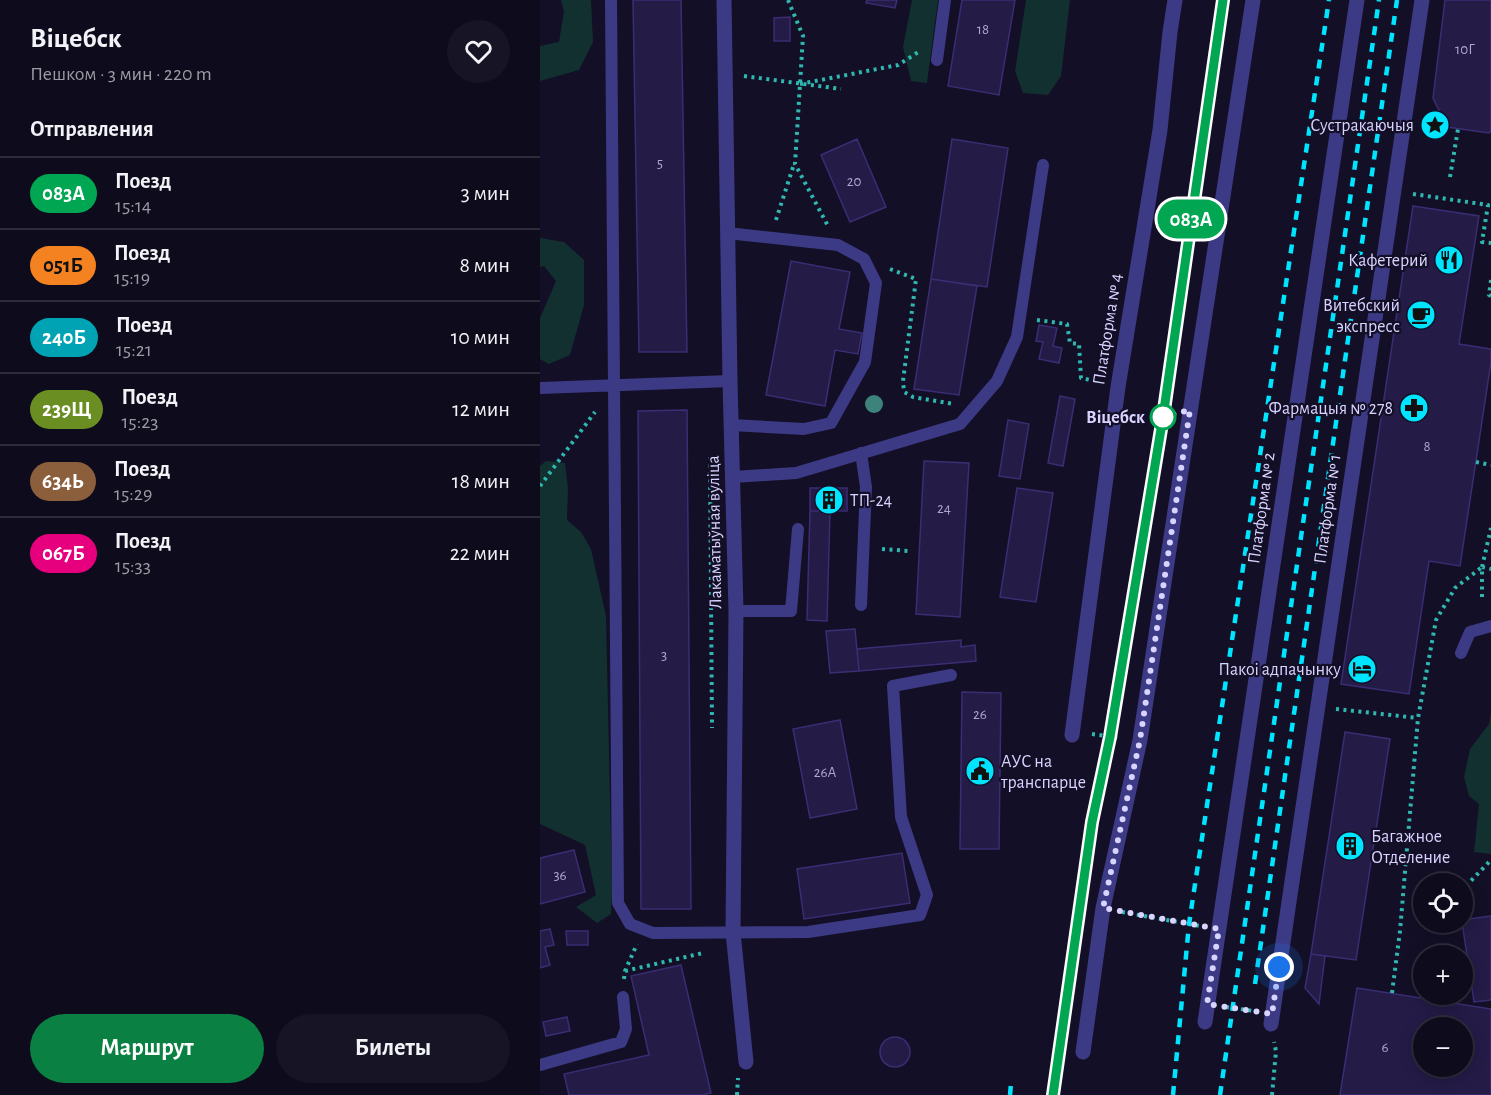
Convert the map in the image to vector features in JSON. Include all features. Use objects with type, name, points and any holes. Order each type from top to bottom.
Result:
[{"type":"street","name":"Лакаматыўная вуліца","points":[[724,0],[736,611],[733,932],[746,1062]]},
{"type":"street","name":"Платформа № 4","points":[[1073,732],[1118,387],[1160,130],[1175,0]]},
{"type":"street","points":[[1083,1052],[1103,908],[1140,740],[1253,0]]},
{"type":"street","name":"Платформа № 2","points":[[1205,1022],[1357,0]]},
{"type":"street","name":"Платформа № 1","points":[[1272,1019],[1422,0]]},
{"type":"lane","points":[[611,0],[618,903],[630,924],[653,933],[808,932],[920,915],[927,895],[901,817],[893,686],[951,675]]},
{"type":"lane","points":[[937,60],[945,0]]},
{"type":"lane","points":[[733,477],[796,473],[960,424],[997,381],[1017,337],[1043,165]]},
{"type":"lane","points":[[727,233],[838,245],[864,259],[876,283],[865,362],[831,423],[804,429],[731,425]]},
{"type":"lane","points":[[540,388],[730,381]]},
{"type":"lane","points":[[861,453],[866,487],[861,604]]},
{"type":"lane","points":[[736,611],[791,611],[798,529]]},
{"type":"lane","points":[[1461,652],[1470,633],[1491,626]]},
{"type":"lane","points":[[540,1065],[621,1042],[626,1029],[623,997]]},
{"type":"path","points":[[771,236],[795,164],[803,36],[788,0]]},
{"type":"path","points":[[800,84],[898,65]]},
{"type":"path","points":[[725,77],[744,76],[841,89]]},
{"type":"path","points":[[1450,177],[1458,129]]},
{"type":"path","points":[[795,164],[838,245]]},
{"type":"path","points":[[1394,191],[1488,205],[1482,242],[1491,243]]},
{"type":"path","points":[[864,259],[916,279],[903,381],[904,392],[913,397],[942,401]]},
{"type":"path","points":[[1491,280],[1489,295],[1491,296]]},
{"type":"path","points":[[1021,319],[1067,324],[1070,343],[1079,344],[1081,378],[1118,387]]},
{"type":"path","points":[[540,486],[614,387]]},
{"type":"path","points":[[1476,462],[1491,465]]},
{"type":"path","points":[[1482,597],[1482,567],[1491,528]]},
{"type":"path","points":[[863,548],[909,551]]},
{"type":"path","points":[[1482,567],[1491,569]]},
{"type":"path","points":[[1392,993],[1400,931],[1418,718],[1436,620],[1455,588],[1482,567]]},
{"type":"path","points":[[1318,706],[1418,718]]},
{"type":"path","points":[[1073,732],[1140,740]]},
{"type":"path","points":[[1473,879],[1491,860]]},
{"type":"path","points":[[1103,908],[1219,929]]},
{"type":"path","points":[[623,997],[625,971],[643,929]]},
{"type":"path","points":[[625,971],[712,951]]},
{"type":"path","points":[[1207,1004],[1272,1019],[1276,1051],[1272,1095]]},
{"type":"green space","points":[[561,0],[591,0],[593,42],[579,70],[540,81],[540,46],[559,42],[564,11]]},
{"type":"green space","points":[[912,0],[938,0],[927,83],[911,81],[903,47]]},
{"type":"green space","points":[[1026,0],[1070,0],[1061,76],[1048,95],[1023,93],[1015,71]]},
{"type":"green space","points":[[540,238],[564,242],[584,260],[584,305],[570,355],[549,364],[540,359],[540,318],[556,281],[544,266],[540,267]]},
{"type":"green space","points":[[546,461],[565,463],[568,488],[567,520],[581,532],[591,549],[606,616],[612,890],[611,914],[597,923],[576,907],[596,895],[585,845],[540,824],[540,466]]},
{"type":"green space","points":[[1491,712],[1491,854],[1474,852],[1479,804],[1469,796],[1464,777],[1470,749],[1489,724]]},
{"type":"building","points":[[633,0],[681,0],[687,352],[639,352]]},
{"type":"building","points":[[867,0],[897,0],[895,8],[866,3]]},
{"type":"building","points":[[962,0],[1015,0],[999,95],[948,86]]},
{"type":"building","points":[[1445,0],[1491,0],[1491,131],[1489,133],[1447,127],[1433,98]]},
{"type":"building","points":[[790,17],[790,41],[774,41],[774,18]]},
{"type":"building","points":[[857,139],[886,207],[850,222],[821,155]]},
{"type":"building","points":[[952,139],[1008,148],[987,287],[931,279]]},
{"type":"building","points":[[1413,206],[1479,216],[1459,344],[1491,349],[1491,362],[1460,566],[1429,561],[1409,694],[1341,684]]},
{"type":"building","points":[[791,261],[850,272],[839,329],[862,333],[858,354],[835,350],[825,406],[766,395]]},
{"type":"building","points":[[931,279],[977,286],[959,395],[914,389]]},
{"type":"building","points":[[1039,325],[1057,328],[1053,346],[1062,348],[1059,363],[1039,359],[1043,342],[1036,341]]},
{"type":"building","points":[[1060,396],[1075,399],[1063,466],[1048,463]]},
{"type":"building","points":[[687,410],[691,909],[641,909],[638,411]]},
{"type":"building","points":[[1008,420],[1029,424],[1020,479],[999,476]]},
{"type":"building","points":[[924,461],[969,463],[960,617],[916,614]]},
{"type":"building","name":"ТП-24","points":[[810,488],[847,488],[847,511],[810,511]]},
{"type":"building","points":[[1017,488],[1053,493],[1036,602],[1000,597]]},
{"type":"building","points":[[810,511],[830,511],[827,621],[807,620]]},
{"type":"building","points":[[855,629],[859,671],[830,673],[826,631]]},
{"type":"building","points":[[961,640],[961,647],[975,645],[976,661],[859,671],[857,649]]},
{"type":"building","name":"АУС на транспарце","points":[[962,692],[1001,693],[999,849],[960,849]]},
{"type":"building","points":[[840,720],[857,809],[810,818],[793,729]]},
{"type":"building","name":"Багажное Отделение","points":[[1345,732],[1390,739],[1356,960],[1311,954]]},
{"type":"building","points":[[574,850],[585,892],[540,904],[540,858]]},
{"type":"building","points":[[902,853],[910,903],[804,919],[797,869]]},
{"type":"building","points":[[1491,916],[1491,1000],[1474,1002],[1473,945],[1466,945],[1464,933],[1473,933],[1473,918]]},
{"type":"building","points":[[550,929],[554,945],[545,947],[550,965],[540,968],[540,931]]},
{"type":"building","points":[[566,931],[588,931],[588,945],[567,945]]},
{"type":"building","points":[[1311,954],[1325,956],[1319,1004],[1305,988]]},
{"type":"building","points":[[681,965],[711,1093],[702,1095],[569,1095],[564,1074],[649,1055],[631,976]]},
{"type":"building","points":[[1357,988],[1413,997],[1413,1005],[1465,1005],[1491,1009],[1491,1095],[1340,1095]]},
{"type":"building","points":[[567,1017],[570,1031],[546,1036],[543,1022]]},
{"type":"building","points":[[895,1037],[906,1041],[910,1052],[906,1063],[895,1067],[884,1063],[880,1052],[884,1041]]},
{"type":"railway","points":[[1053,1095],[1092,822],[1110,737],[1163,417],[1223,0]]},
{"type":"railway","points":[[1173,1095],[1189,924],[1329,0]]},
{"type":"railway","points":[[1220,1095],[1379,0]]},
{"type":"railway","points":[[1255,984],[1397,0]]},
{"type":"railway","points":[[1010,1095],[1011,1084]]},
{"type":"train","name":"083А","points":[[1053,1095],[1092,822],[1110,737],[1163,417],[1223,0]]},
{"type":"place","name":"Сустракаючыя","points":[[1435,125]]},
{"type":"place","name":"Кафетерий","points":[[1449,260]]},
{"type":"place","name":"Витебский экспресс","points":[[1421,315]]},
{"type":"place","name":"Фармацыя № 278","points":[[1414,408]]},
{"type":"place","name":"Віцебск","points":[[1163,417]]},
{"type":"place","name":"ТП-24","points":[[829,500]]},
{"type":"place","name":"Пакоі адпачынку","points":[[1362,669]]},
{"type":"place","name":"АУС на транспарце","points":[[980,771]]},
{"type":"place","name":"Багажное Отделение","points":[[1350,846]]},
{"type":"route","points":[[1163,417],[1190,410],[1140,740],[1103,908],[1219,929],[1207,1004],[1272,1014],[1279,967]]}]
